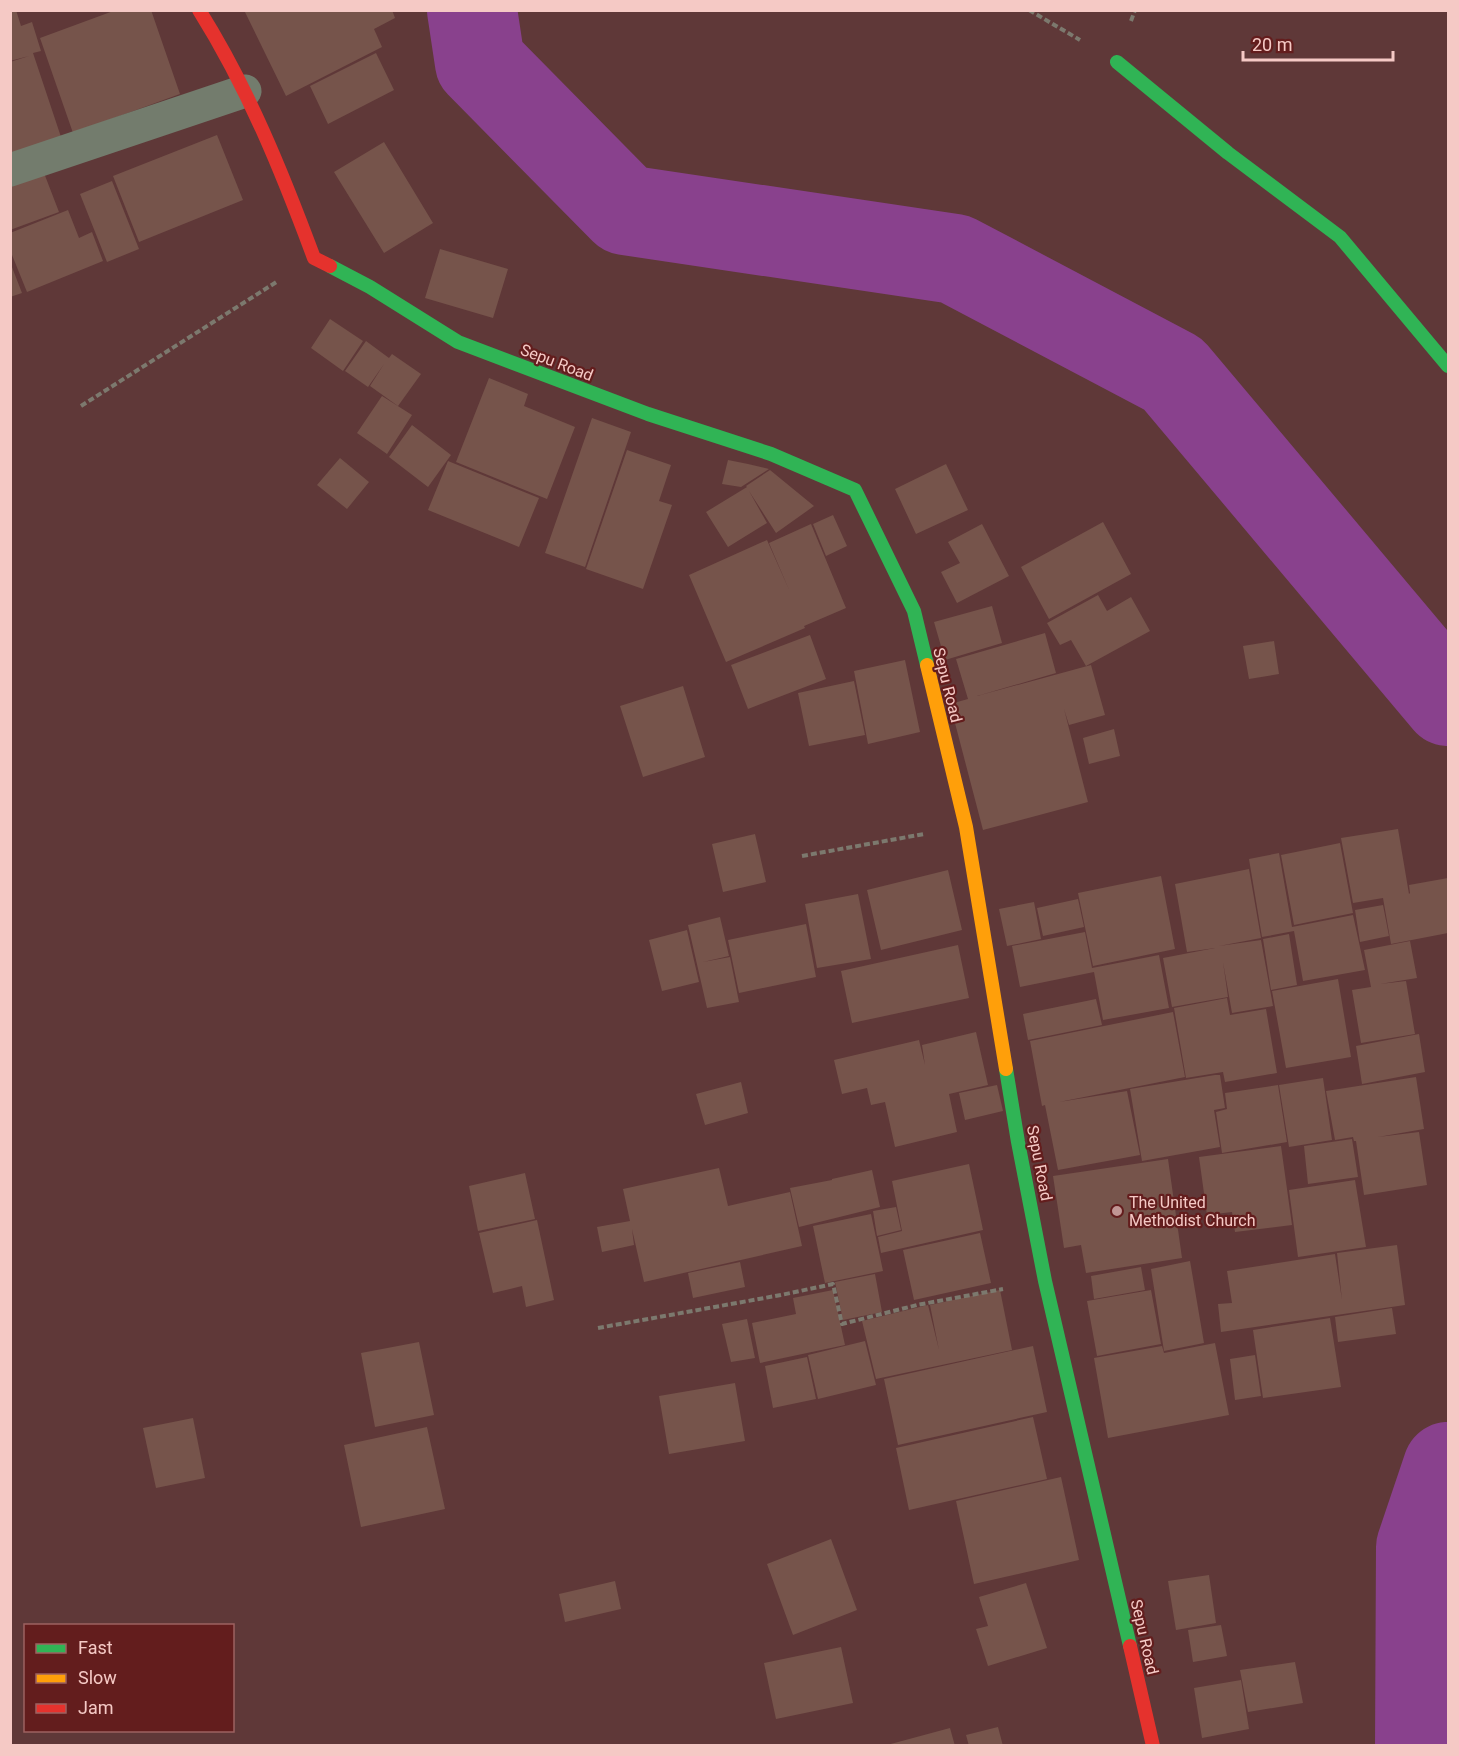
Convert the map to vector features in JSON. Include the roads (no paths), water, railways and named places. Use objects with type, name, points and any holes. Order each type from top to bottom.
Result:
[{"type":"street","points":[[10,170],[245,90],[219,41],[199,10]]},
{"type":"street","points":[[1117,62],[1228,153],[1340,237],[1449,366]]},
{"type":"street","name":"Sepu Road","points":[[245,90],[277,161],[314,258],[370,287],[458,342],[648,414],[771,454],[855,490],[914,611],[966,827],[1018,1142],[1045,1281],[1153,1746]]},
{"type":"waterway","points":[[472,10],[480,63],[625,210],[955,259],[1173,374],[1448,701]]},
{"type":"waterway","points":[[1420,1746],[1421,1547],[1448,1467]]},
{"type":"place","name":"The United Methodist Church","points":[[1117,1211]]}]
